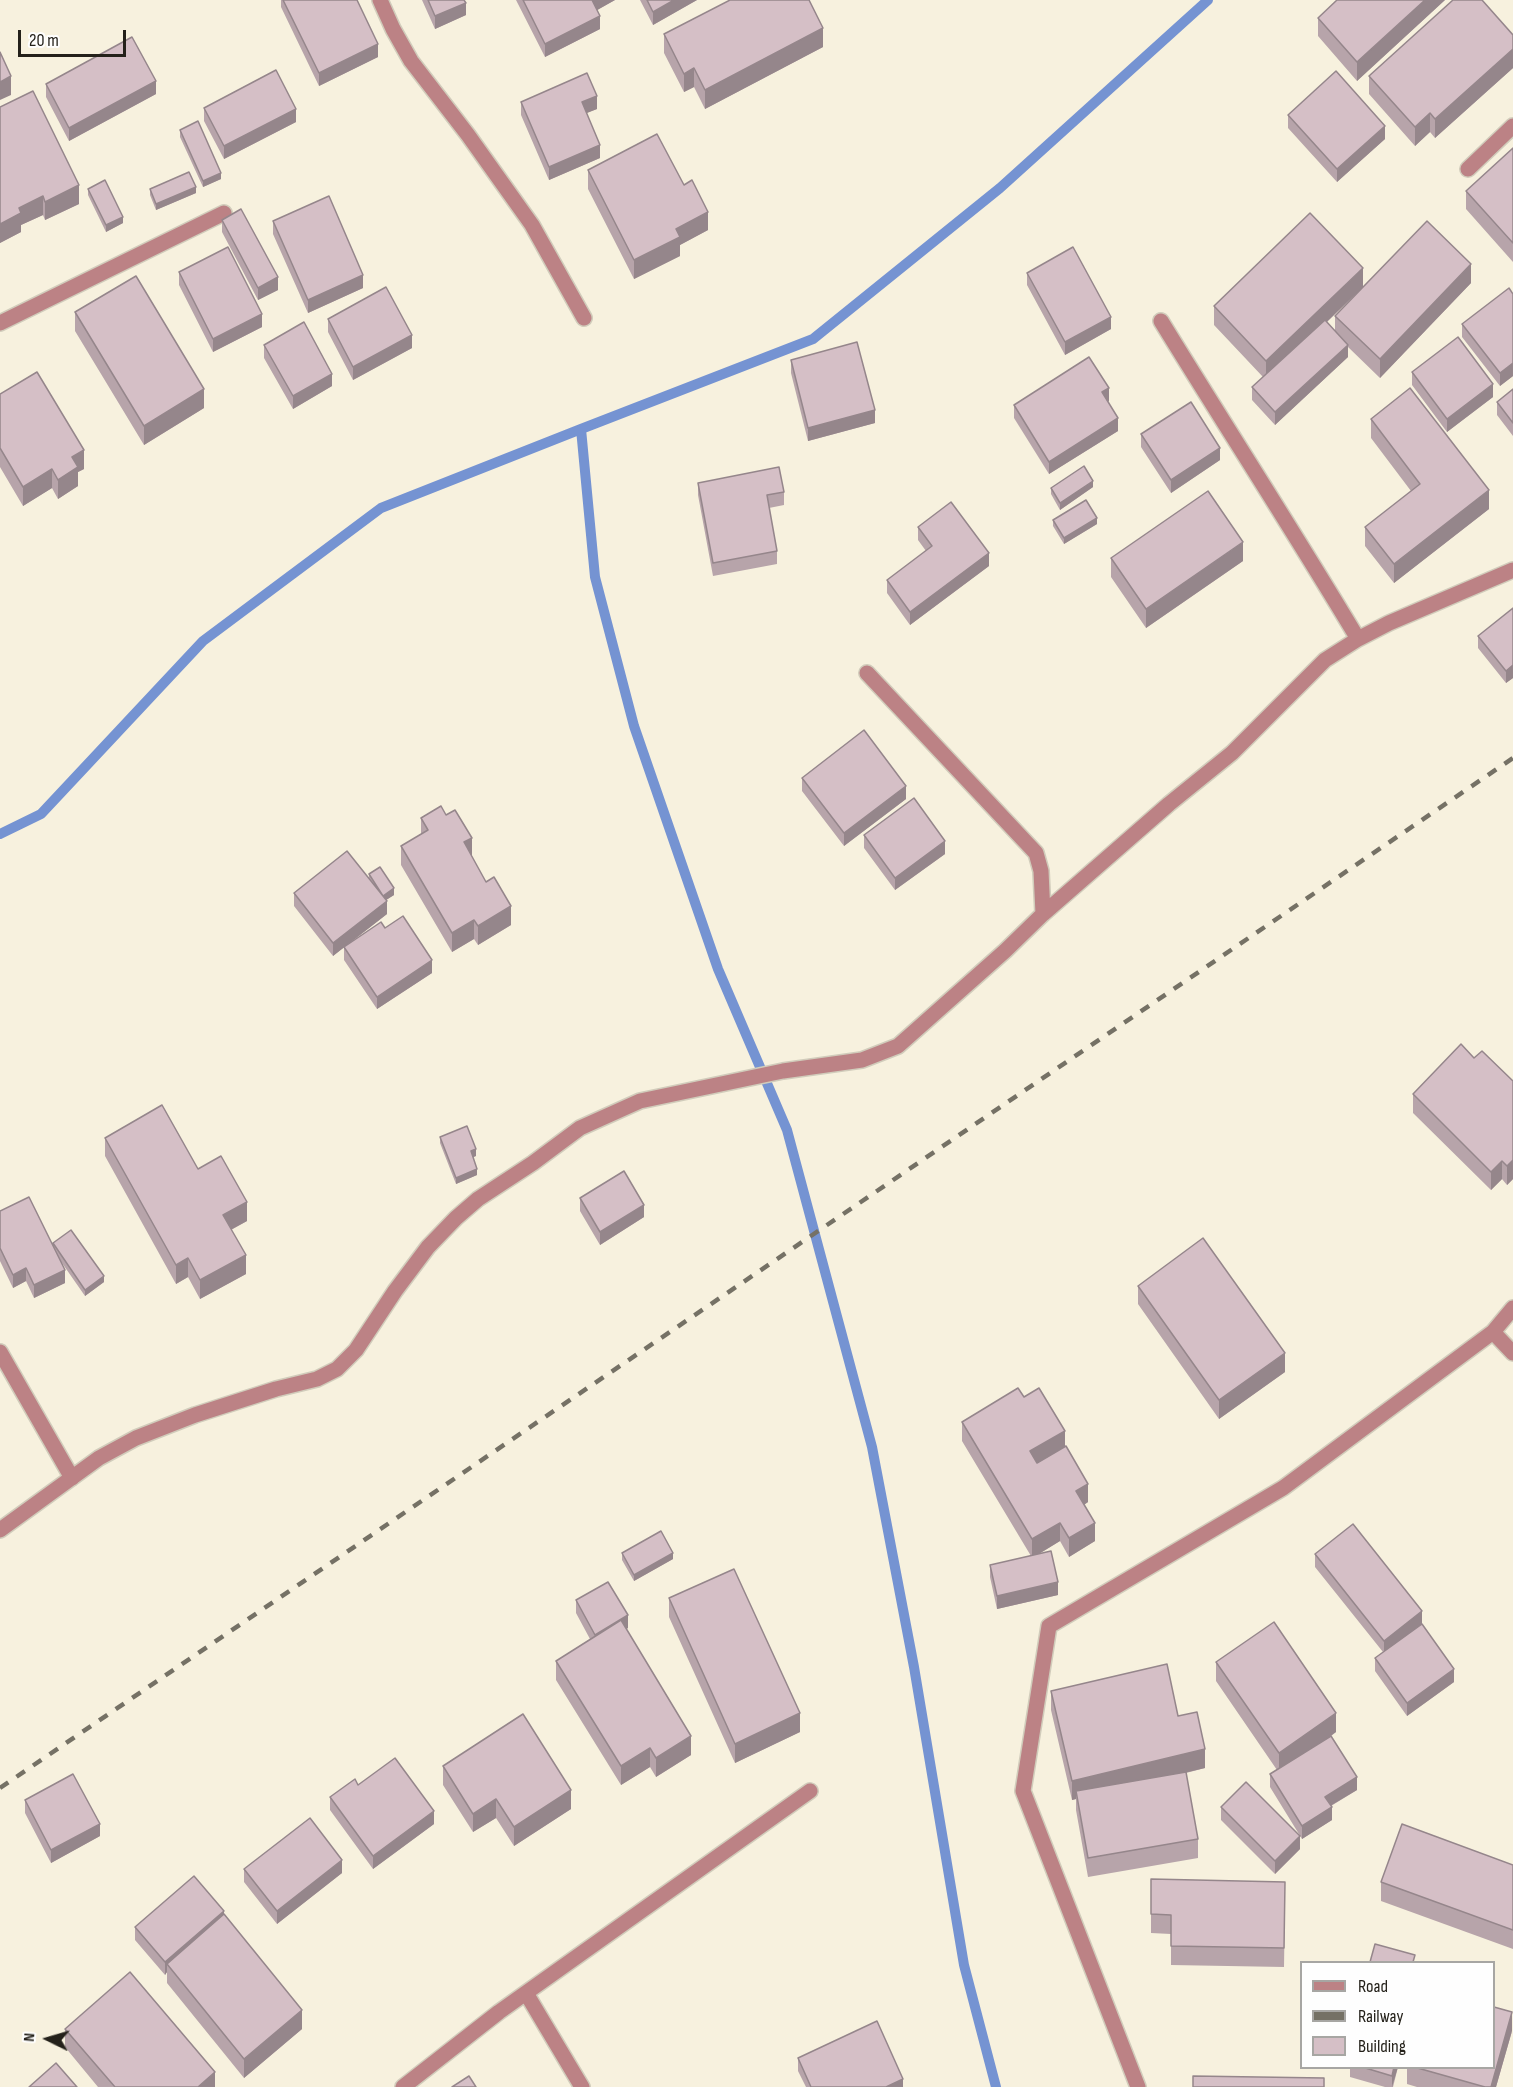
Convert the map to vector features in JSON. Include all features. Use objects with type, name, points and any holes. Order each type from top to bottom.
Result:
[{"type":"street","points":[[380,0],[411,61],[468,135],[532,225],[584,318]]},
{"type":"street","points":[[1468,169],[1513,126]]},
{"type":"street","points":[[0,323],[224,213]]},
{"type":"street","points":[[1161,321],[1248,463],[1297,536],[1358,639]]},
{"type":"street","points":[[0,1530],[99,1458],[136,1438],[195,1415],[276,1389],[317,1379],[337,1369],[356,1350],[395,1291],[428,1247],[456,1218],[478,1199],[533,1163],[580,1128],[640,1101],[783,1071],[862,1060],[898,1046],[1043,914],[1169,804],[1232,753],[1325,660],[1389,623],[1513,570]]},
{"type":"street","points":[[867,673],[1036,854],[1042,879],[1043,914]]},
{"type":"street","points":[[1138,2087],[1023,1791],[1048,1626],[1283,1488],[1492,1332],[1513,1308]]},
{"type":"street","points":[[1492,1332],[1513,1353]]},
{"type":"street","points":[[0,1352],[72,1478]]},
{"type":"street","points":[[403,2087],[526,1993],[810,1791]]},
{"type":"street","points":[[526,1993],[582,2087]]},
{"type":"building","points":[[283,0],[357,0],[378,44],[319,73]]},
{"type":"building","points":[[428,0],[464,0],[466,3],[435,16]]},
{"type":"building","points":[[523,0],[592,0],[600,16],[545,44]]},
{"type":"building","points":[[647,0],[674,0],[653,12]]},
{"type":"building","points":[[730,0],[809,0],[823,28],[705,90],[694,68],[684,74],[664,34]]},
{"type":"building","points":[[1337,0],[1425,0],[1357,62],[1318,18]]},
{"type":"building","points":[[1453,0],[1482,0],[1513,35],[1513,49],[1435,119],[1430,113],[1415,127],[1369,76]]},
{"type":"building","points":[[132,37],[156,81],[69,128],[46,84]]},
{"type":"building","points":[[0,52],[11,76],[0,82]]},
{"type":"building","points":[[276,70],[296,109],[224,146],[204,108]]},
{"type":"building","points":[[1336,71],[1385,126],[1337,169],[1288,115]]},
{"type":"building","points":[[587,73],[597,96],[582,102],[600,145],[549,167],[521,102]]},
{"type":"building","points":[[33,91],[79,185],[45,202],[43,196],[19,208],[21,213],[0,224],[0,107]]},
{"type":"building","points":[[198,121],[221,173],[203,181],[180,130]]},
{"type":"building","points":[[657,134],[684,185],[692,180],[708,212],[676,229],[680,237],[634,260],[588,170]]},
{"type":"building","points":[[1513,148],[1513,243],[1466,191]]},
{"type":"building","points":[[189,172],[196,187],[156,204],[150,189]]},
{"type":"building","points":[[105,180],[123,217],[106,225],[88,189]]},
{"type":"building","points":[[329,196],[363,275],[308,300],[273,221]]},
{"type":"building","points":[[241,209],[278,277],[258,288],[222,220]]},
{"type":"building","points":[[1310,213],[1363,268],[1266,361],[1214,306]]},
{"type":"building","points":[[1427,221],[1471,264],[1380,359],[1335,316]]},
{"type":"building","points":[[228,247],[262,314],[213,339],[179,272]]},
{"type":"building","points":[[1073,247],[1111,317],[1065,342],[1027,273]]},
{"type":"building","points":[[136,276],[204,389],[144,426],[75,312]]},
{"type":"building","points":[[386,287],[412,335],[353,367],[328,319]]},
{"type":"building","points":[[1509,288],[1513,294],[1513,363],[1500,373],[1462,324]]},
{"type":"building","points":[[1325,320],[1348,345],[1275,412],[1252,387]]},
{"type":"building","points":[[304,322],[332,374],[293,396],[264,345]]},
{"type":"building","points":[[1458,337],[1493,384],[1447,419],[1412,372]]},
{"type":"building","points":[[857,342],[875,410],[808,428],[791,360]]},
{"type":"building","points":[[1089,357],[1109,388],[1102,392],[1118,418],[1049,462],[1014,405]]},
{"type":"building","points":[[37,372],[84,450],[72,457],[78,467],[58,480],[52,469],[23,487],[0,448],[0,394]]},
{"type":"building","points":[[1410,388],[1489,490],[1394,564],[1365,527],[1420,484],[1371,419]]},
{"type":"building","points":[[1513,389],[1513,423],[1497,402]]},
{"type":"building","points":[[1191,402],[1220,448],[1171,480],[1141,434]]},
{"type":"building","points":[[1084,466],[1093,481],[1060,503],[1051,488]]},
{"type":"building","points":[[779,467],[784,492],[767,495],[777,551],[713,563],[698,483]]},
{"type":"building","points":[[1208,491],[1243,542],[1146,609],[1111,558]]},
{"type":"building","points":[[1086,500],[1097,518],[1064,538],[1053,520]]},
{"type":"building","points":[[951,502],[989,553],[910,612],[887,580],[932,546],[918,527]]},
{"type":"building","points":[[1513,608],[1513,665],[1506,671],[1478,636]]},
{"type":"building","points":[[864,730],[906,786],[844,833],[802,778]]},
{"type":"building","points":[[914,798],[945,841],[895,878],[864,835]]},
{"type":"building","points":[[441,806],[446,815],[455,810],[472,838],[464,842],[486,882],[494,877],[511,906],[478,926],[474,920],[452,933],[401,846],[428,830],[421,818]]},
{"type":"building","points":[[347,851],[387,901],[333,943],[294,893]]},
{"type":"building","points":[[380,867],[394,888],[383,896],[369,874]]},
{"type":"building","points":[[403,916],[432,960],[377,997],[344,947],[381,922],[385,928]]},
{"type":"building","points":[[1461,1044],[1474,1058],[1482,1051],[1513,1081],[1513,1160],[1507,1166],[1502,1161],[1491,1172],[1413,1094]]},
{"type":"building","points":[[162,1105],[198,1169],[221,1156],[247,1202],[223,1215],[246,1255],[200,1280],[188,1258],[176,1265],[105,1138]]},
{"type":"building","points":[[467,1126],[476,1149],[471,1151],[477,1169],[456,1178],[440,1137]]},
{"type":"building","points":[[624,1171],[644,1205],[600,1232],[580,1198]]},
{"type":"building","points":[[29,1197],[65,1270],[34,1285],[26,1268],[13,1275],[0,1248],[0,1211]]},
{"type":"building","points":[[71,1230],[104,1276],[85,1290],[53,1243]]},
{"type":"building","points":[[1203,1238],[1285,1353],[1219,1400],[1138,1286]]},
{"type":"building","points":[[1018,1388],[1024,1397],[1039,1388],[1065,1431],[1030,1451],[1037,1463],[1066,1446],[1088,1484],[1076,1491],[1095,1523],[1069,1538],[1060,1523],[1032,1539],[962,1422]]},
{"type":"building","points":[[1353,1524],[1422,1611],[1384,1641],[1315,1554]]},
{"type":"building","points":[[661,1531],[673,1553],[634,1575],[622,1553]]},
{"type":"building","points":[[1051,1551],[1058,1582],[997,1596],[990,1565]]},
{"type":"building","points":[[734,1569],[800,1713],[735,1744],[669,1598]]},
{"type":"building","points":[[608,1582],[628,1615],[595,1635],[576,1600]]},
{"type":"building","points":[[621,1620],[691,1736],[656,1758],[650,1748],[621,1766],[556,1661]]},
{"type":"building","points":[[1274,1622],[1336,1713],[1279,1753],[1216,1662]]},
{"type":"building","points":[[1422,1624],[1454,1669],[1407,1703],[1375,1658]]},
{"type":"building","points":[[1167,1664],[1178,1716],[1197,1712],[1205,1749],[1072,1781],[1051,1691]]},
{"type":"building","points":[[523,1714],[571,1790],[514,1827],[496,1799],[473,1814],[443,1766]]},
{"type":"building","points":[[1331,1736],[1357,1777],[1325,1797],[1332,1807],[1302,1826],[1270,1774]]},
{"type":"building","points":[[395,1758],[434,1811],[373,1856],[330,1797],[355,1779],[358,1785]]},
{"type":"building","points":[[1186,1772],[1198,1839],[1088,1858],[1076,1791]]},
{"type":"building","points":[[73,1774],[100,1824],[51,1850],[25,1800]]},
{"type":"building","points":[[1246,1782],[1300,1836],[1275,1861],[1221,1807]]},
{"type":"building","points":[[310,1818],[342,1860],[277,1911],[244,1869]]},
{"type":"building","points":[[1402,1824],[1513,1865],[1513,1930],[1381,1882]]},
{"type":"building","points":[[194,1876],[224,1911],[165,1962],[135,1927]]},
{"type":"building","points":[[1151,1879],[1285,1882],[1284,1948],[1171,1946],[1171,1915],[1151,1914]]},
{"type":"building","points":[[224,1914],[302,2010],[244,2059],[167,1964]]},
{"type":"building","points":[[1375,1944],[1415,1955],[1413,1961],[1370,1961]]},
{"type":"building","points":[[130,1972],[215,2072],[198,2087],[115,2087],[65,2029]]},
{"type":"building","points":[[1495,2007],[1512,2012],[1491,2087],[1421,2069],[1495,2069]]},
{"type":"building","points":[[877,2021],[903,2079],[886,2087],[811,2087],[798,2058]]},
{"type":"building","points":[[56,2063],[77,2087],[29,2087]]},
{"type":"building","points":[[1369,2069],[1394,2069],[1392,2076]]},
{"type":"building","points":[[469,2076],[476,2087],[452,2087]]},
{"type":"building","points":[[1193,2076],[1324,2078],[1324,2087],[1193,2087]]},
{"type":"waterway","points":[[0,834],[41,814],[203,641],[381,508],[813,339],[1000,188],[1208,0]]},
{"type":"waterway","points":[[581,429],[595,577],[634,726],[718,969],[787,1130],[872,1447],[914,1667],[964,1965],[996,2087]]},
{"type":"railway","points":[[0,1788],[1513,758]]}]
